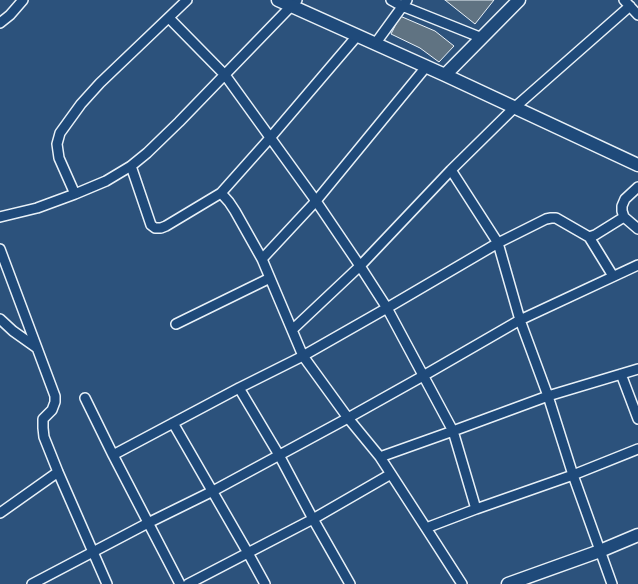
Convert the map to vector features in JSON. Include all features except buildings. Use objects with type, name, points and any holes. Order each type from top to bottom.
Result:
[{"type":"street","points":[[0,23],[10,15],[22,0]]},
{"type":"street","points":[[75,194],[59,158],[57,144],[60,133],[81,104],[100,83],[188,0]]},
{"type":"street","points":[[278,0],[294,3],[357,36],[445,75],[638,165]]},
{"type":"street","points":[[391,0],[405,3],[482,38]]},
{"type":"street","points":[[445,75],[519,0]]},
{"type":"street","points":[[0,217],[37,208],[75,194],[106,180],[131,166],[153,148],[179,122],[294,3]]},
{"type":"street","points":[[375,44],[405,3]]},
{"type":"street","points":[[292,330],[360,266],[451,170],[514,108],[627,3],[638,15]]},
{"type":"street","points":[[169,18],[225,75],[316,201],[387,308],[453,431],[476,509]]},
{"type":"street","points":[[131,166],[151,225],[155,228],[166,226],[221,193],[357,36]]},
{"type":"street","points":[[262,259],[316,201],[426,67]]},
{"type":"street","points":[[451,170],[498,243],[520,320],[548,396],[573,475],[612,584]]},
{"type":"street","points":[[638,187],[629,194],[622,206],[624,217],[638,229]]},
{"type":"street","points":[[221,193],[236,211],[262,259],[303,356],[348,418],[380,457],[462,584]]},
{"type":"street","points":[[589,237],[595,235],[624,217]]},
{"type":"street","points":[[113,455],[303,356],[498,243],[546,218],[556,218],[589,237],[613,276]]},
{"type":"street","points":[[0,249],[55,396],[55,402],[52,410],[43,419],[44,437],[107,584]]},
{"type":"street","points":[[32,584],[148,523],[213,491],[348,418],[520,320],[638,265]]},
{"type":"street","points":[[176,324],[270,278]]},
{"type":"street","points":[[0,319],[13,331],[37,348]]},
{"type":"street","points":[[380,457],[548,396],[638,369]]},
{"type":"street","points":[[621,374],[638,419]]},
{"type":"street","points":[[239,388],[279,455],[350,584]]},
{"type":"street","points":[[85,398],[180,584]]},
{"type":"street","points":[[173,423],[265,584]]},
{"type":"street","points":[[426,528],[573,475],[638,448]]},
{"type":"street","points":[[0,513],[58,472]]},
{"type":"street","points":[[188,584],[313,519],[391,474]]},
{"type":"street","points":[[508,584],[600,551],[638,535]]}]
